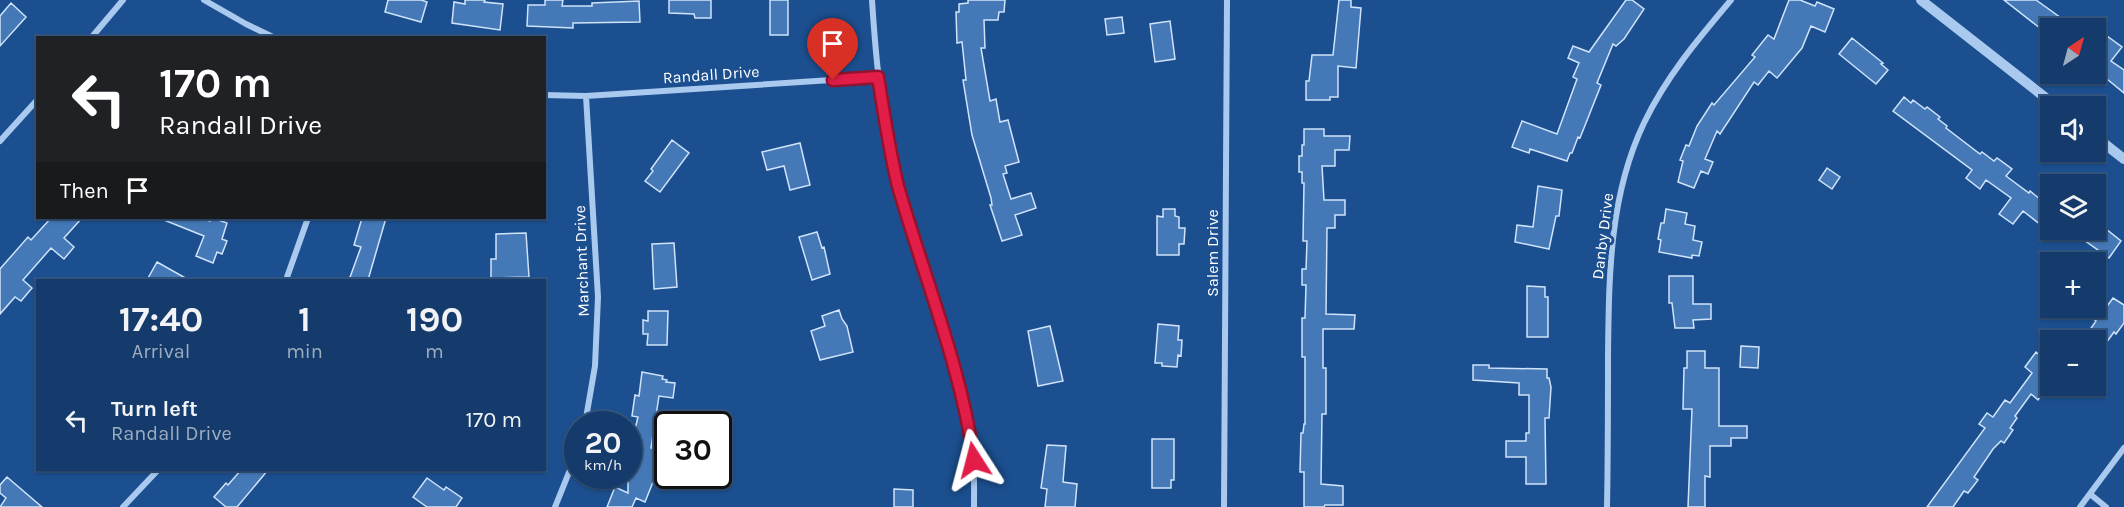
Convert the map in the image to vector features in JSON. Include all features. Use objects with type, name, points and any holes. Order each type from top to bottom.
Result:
[{"type":"street","points":[[93,36],[123,0]]},
{"type":"street","points":[[204,0],[271,36]]},
{"type":"street","points":[[872,0],[878,77],[886,128],[898,184],[937,308],[964,405],[974,460],[974,507]]},
{"type":"street","name":"Salem Drive","points":[[1224,507],[1227,0]]},
{"type":"street","name":"Danby Drive","points":[[1607,507],[1610,268],[1614,223],[1623,179],[1644,123],[1668,80],[1731,0]]},
{"type":"street","points":[[1921,0],[2043,96]]},
{"type":"street","name":"Randall Drive","points":[[546,95],[586,96],[878,77]]},
{"type":"street","name":"Marchant Drive","points":[[586,96],[598,297],[595,366],[587,411]]},
{"type":"street","points":[[0,141],[36,101]]},
{"type":"street","points":[[2106,145],[2124,159]]},
{"type":"street","points":[[286,279],[308,219]]},
{"type":"street","points":[[2080,507],[2124,448]]},
{"type":"street","points":[[123,507],[157,471]]},
{"type":"street","points":[[555,507],[564,485]]},
{"type":"street","points":[[2090,494],[2106,507]]},
{"type":"building","points":[[388,0],[427,2],[421,22],[385,12]]},
{"type":"building","points":[[465,0],[485,0],[484,2],[503,4],[500,30],[452,23],[454,2],[465,4]]},
{"type":"building","points":[[545,0],[563,0],[562,6],[592,6],[592,3],[639,1],[640,22],[573,23],[573,28],[527,26],[528,5],[545,5]]},
{"type":"building","points":[[669,0],[711,0],[711,18],[695,18],[694,14],[669,13]]},
{"type":"building","points":[[770,0],[788,0],[788,35],[770,35]]},
{"type":"building","points":[[968,0],[1005,0],[1004,12],[999,12],[998,20],[984,20],[985,48],[981,48],[990,101],[996,99],[1000,122],[1008,120],[1019,162],[1005,166],[1007,173],[1003,174],[1011,199],[1031,193],[1036,208],[1015,215],[1022,235],[1002,241],[972,135],[963,80],[966,80],[962,42],[957,43],[956,12],[959,12],[959,4],[968,3]]},
{"type":"building","points":[[1339,0],[1351,0],[1351,7],[1361,8],[1356,68],[1338,66],[1338,97],[1330,97],[1330,100],[1306,100],[1306,81],[1309,81],[1312,55],[1333,55]]},
{"type":"building","points":[[1626,0],[1632,0],[1644,9],[1624,39],[1616,46],[1613,44],[1597,83],[1601,85],[1580,138],[1578,137],[1567,161],[1530,149],[1529,153],[1512,147],[1522,121],[1557,134],[1577,79],[1573,77],[1579,63],[1568,58],[1573,46],[1589,52]]},
{"type":"building","points":[[1789,0],[1800,0],[1815,6],[1817,2],[1834,9],[1825,32],[1811,26],[1802,48],[1777,78],[1769,71],[1758,85],[1754,82],[1720,134],[1717,131],[1705,159],[1713,162],[1708,174],[1701,171],[1694,188],[1678,182],[1683,161],[1680,160],[1697,126],[1712,103],[1714,105],[1755,57],[1752,55],[1768,35],[1774,39]]},
{"type":"building","points":[[2004,0],[2036,0],[2061,18],[2040,18],[2040,28]]},
{"type":"building","points":[[11,3],[26,17],[0,46],[0,16]]},
{"type":"building","points":[[1122,17],[1124,33],[1107,35],[1105,19]]},
{"type":"building","points":[[1170,21],[1175,59],[1155,62],[1150,24]]},
{"type":"building","points":[[2106,35],[2122,47],[2111,61],[2124,70],[2124,93],[2106,78]]},
{"type":"building","points":[[1852,38],[1883,63],[1881,64],[1888,70],[1876,84],[1839,54]]},
{"type":"building","points":[[1904,97],[1911,103],[1913,100],[1940,117],[1938,119],[1947,126],[1946,128],[1980,154],[1982,152],[1994,161],[1997,158],[2012,169],[2006,176],[2040,199],[2040,224],[2023,211],[2013,224],[1999,214],[2011,198],[1986,180],[1980,189],[1966,178],[1972,170],[1893,111]]},
{"type":"building","points":[[1304,129],[1324,129],[1324,136],[1350,136],[1349,150],[1335,150],[1335,166],[1322,166],[1324,200],[1345,200],[1345,215],[1335,215],[1335,228],[1327,228],[1326,314],[1355,315],[1354,329],[1323,329],[1326,414],[1322,414],[1321,484],[1343,486],[1343,505],[1325,505],[1324,507],[1304,507],[1304,472],[1300,472],[1301,433],[1303,433],[1305,424],[1305,357],[1302,357],[1302,318],[1305,318],[1306,285],[1302,285],[1302,269],[1306,269],[1307,241],[1303,241],[1304,183],[1302,183],[1302,172],[1299,172],[1299,156],[1302,156]]},
{"type":"building","points":[[672,140],[689,153],[660,192],[645,181]]},
{"type":"building","points":[[800,143],[810,185],[790,190],[784,166],[767,170],[762,152]]},
{"type":"building","points":[[1827,168],[1840,177],[1832,189],[1819,180]]},
{"type":"building","points":[[1538,186],[1562,190],[1559,216],[1556,216],[1549,249],[1515,242],[1517,225],[1533,227]]},
{"type":"building","points":[[1163,209],[1175,209],[1175,216],[1179,217],[1179,228],[1185,228],[1184,244],[1179,244],[1179,255],[1157,255],[1157,216],[1163,217]]},
{"type":"building","points":[[1666,209],[1687,213],[1685,224],[1695,226],[1693,240],[1702,242],[1699,256],[1692,255],[1692,258],[1659,252],[1661,240],[1658,239]]},
{"type":"building","points":[[50,219],[81,219],[64,238],[74,247],[64,259],[51,248],[23,280],[32,288],[21,301],[15,297],[0,314],[0,269],[28,237],[31,240]]},
{"type":"building","points":[[162,219],[210,221],[215,219],[227,223],[222,239],[227,241],[222,254],[217,252],[213,263],[196,256],[204,236]]},
{"type":"building","points":[[362,219],[386,219],[368,279],[349,279],[361,247],[354,245]]},
{"type":"building","points":[[2106,229],[2121,241],[2109,258],[2106,252],[2101,252],[2084,240],[2106,240]]},
{"type":"building","points":[[817,232],[822,248],[824,247],[830,274],[812,280],[799,237]]},
{"type":"building","points":[[526,233],[529,277],[491,278],[491,259],[496,259],[496,234]]},
{"type":"building","points":[[674,243],[677,287],[654,289],[652,244]]},
{"type":"building","points":[[157,262],[187,279],[148,279]]},
{"type":"building","points":[[1669,276],[1693,276],[1693,304],[1711,304],[1711,319],[1693,320],[1694,328],[1675,328],[1672,303],[1669,303]]},
{"type":"building","points":[[1527,286],[1545,287],[1545,297],[1548,297],[1548,337],[1527,337]]},
{"type":"building","points":[[2113,298],[2124,305],[2124,323],[2106,343],[2106,330],[2090,330],[2096,321],[2092,318],[2106,318],[2106,308]]},
{"type":"building","points":[[839,310],[847,326],[853,352],[820,360],[811,331],[825,326],[822,316]]},
{"type":"building","points":[[648,311],[668,311],[667,345],[647,345],[648,334],[643,334],[643,320],[648,321]]},
{"type":"building","points":[[1158,324],[1179,326],[1178,340],[1182,340],[1181,356],[1178,355],[1177,367],[1155,363]]},
{"type":"building","points":[[1050,326],[1063,381],[1038,386],[1028,331]]},
{"type":"building","points":[[1741,346],[1759,347],[1758,368],[1740,367]]},
{"type":"building","points":[[1687,351],[1705,351],[1705,368],[1719,368],[1719,426],[1747,426],[1747,438],[1731,438],[1731,446],[1710,446],[1710,477],[1705,476],[1705,507],[1688,507],[1692,409],[1683,409],[1684,368],[1687,368]]},
{"type":"building","points":[[2036,352],[2040,355],[2041,396],[2038,400],[2031,394],[2015,416],[2017,418],[2010,428],[2013,430],[2004,443],[2001,441],[1993,449],[1974,477],[1978,480],[1968,493],[1964,491],[1953,507],[1927,507],[1985,428],[1979,424],[1987,413],[1993,417],[2005,400],[2010,403],[2032,373],[2025,367]]},
{"type":"building","points":[[1473,365],[1489,365],[1489,368],[1547,369],[1547,378],[1549,378],[1551,387],[1549,418],[1545,418],[1546,484],[1526,484],[1526,457],[1506,457],[1506,441],[1526,441],[1526,433],[1529,433],[1529,395],[1519,395],[1519,383],[1473,380]]},
{"type":"building","points":[[642,372],[663,376],[662,379],[667,380],[666,382],[675,383],[673,398],[659,396],[657,411],[654,411],[651,448],[654,449],[654,480],[645,502],[636,498],[632,507],[607,507],[614,489],[628,493],[628,489],[642,489],[642,411],[633,411],[635,395],[639,396]]},
{"type":"building","points":[[1152,439],[1174,439],[1174,480],[1171,480],[1171,488],[1152,488]]},
{"type":"building","points":[[1047,445],[1066,446],[1063,482],[1077,484],[1075,507],[1045,507],[1047,489],[1041,488]]},
{"type":"building","points":[[240,471],[267,471],[237,507],[226,507],[214,497],[226,483],[228,485]]},
{"type":"building","points":[[7,477],[42,507],[0,507],[6,498],[0,493],[0,485]]},
{"type":"building","points":[[427,478],[444,490],[446,487],[462,498],[456,507],[427,507],[413,497]]},
{"type":"building","points":[[894,489],[913,490],[913,507],[894,507]]},
{"type":"route","points":[[833,80],[878,77],[898,184],[958,380],[974,460]]}]
